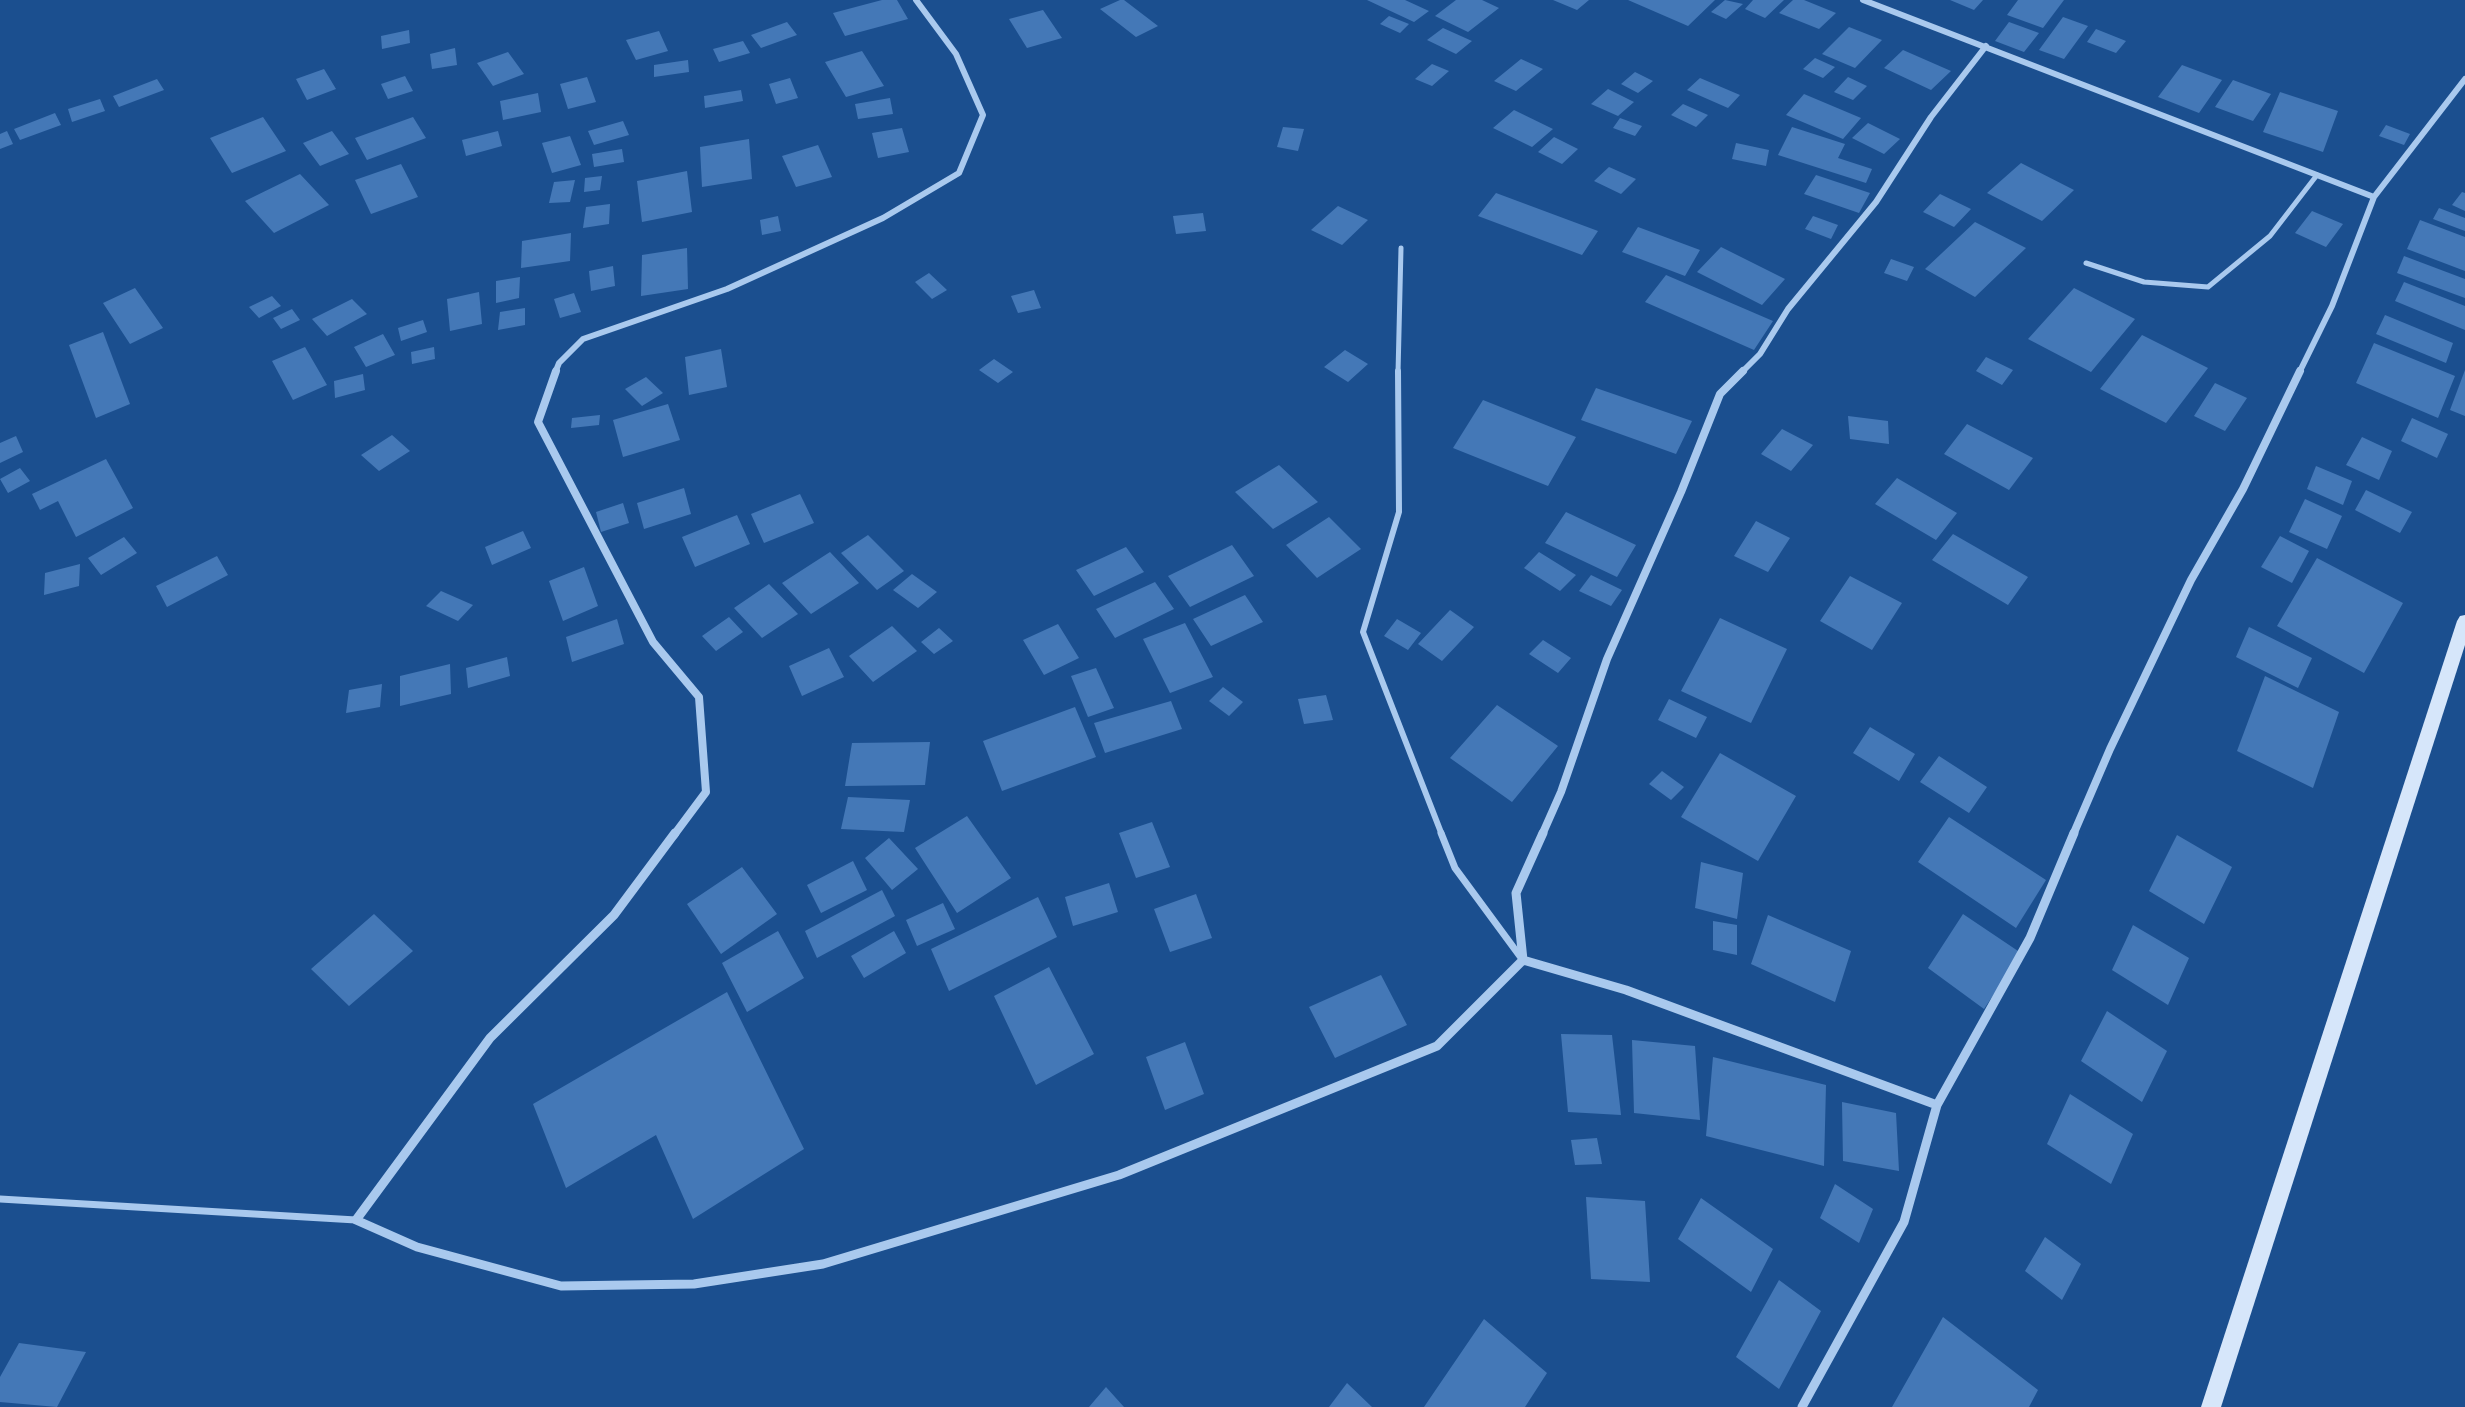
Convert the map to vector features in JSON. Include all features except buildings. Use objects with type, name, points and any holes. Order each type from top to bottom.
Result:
[{"type":"main road","points":[[2211,1407],[2465,621]]},
{"type":"street","points":[[916,0],[956,54],[983,115],[959,173],[883,218],[727,289],[583,339],[559,363],[538,422],[653,642],[699,697],[706,792],[614,915],[490,1038],[356,1220],[417,1247],[561,1286],[694,1284],[823,1264],[1119,1175],[1437,1046],[1523,960]]},
{"type":"street","points":[[1863,0],[2374,197]]},
{"type":"street","points":[[1523,960],[1516,893],[1561,792],[1607,659],[1681,492],[1720,394],[1760,354],[1788,309],[1876,202],[1931,117],[1986,46]]},
{"type":"street","points":[[1802,1407],[1904,1222],[1937,1105],[2030,938],[2123,721],[2191,580],[2243,489],[2332,306],[2374,197],[2465,79]]},
{"type":"street","points":[[1523,960],[1626,990],[1937,1105]]},
{"type":"lane","points":[[2086,263],[2144,282],[2208,287],[2270,236],[2317,175]]},
{"type":"lane","points":[[1401,248],[1397,443],[1399,512],[1363,632],[1455,868],[1523,960]]},
{"type":"lane","points":[[0,1199],[356,1220]]}]
